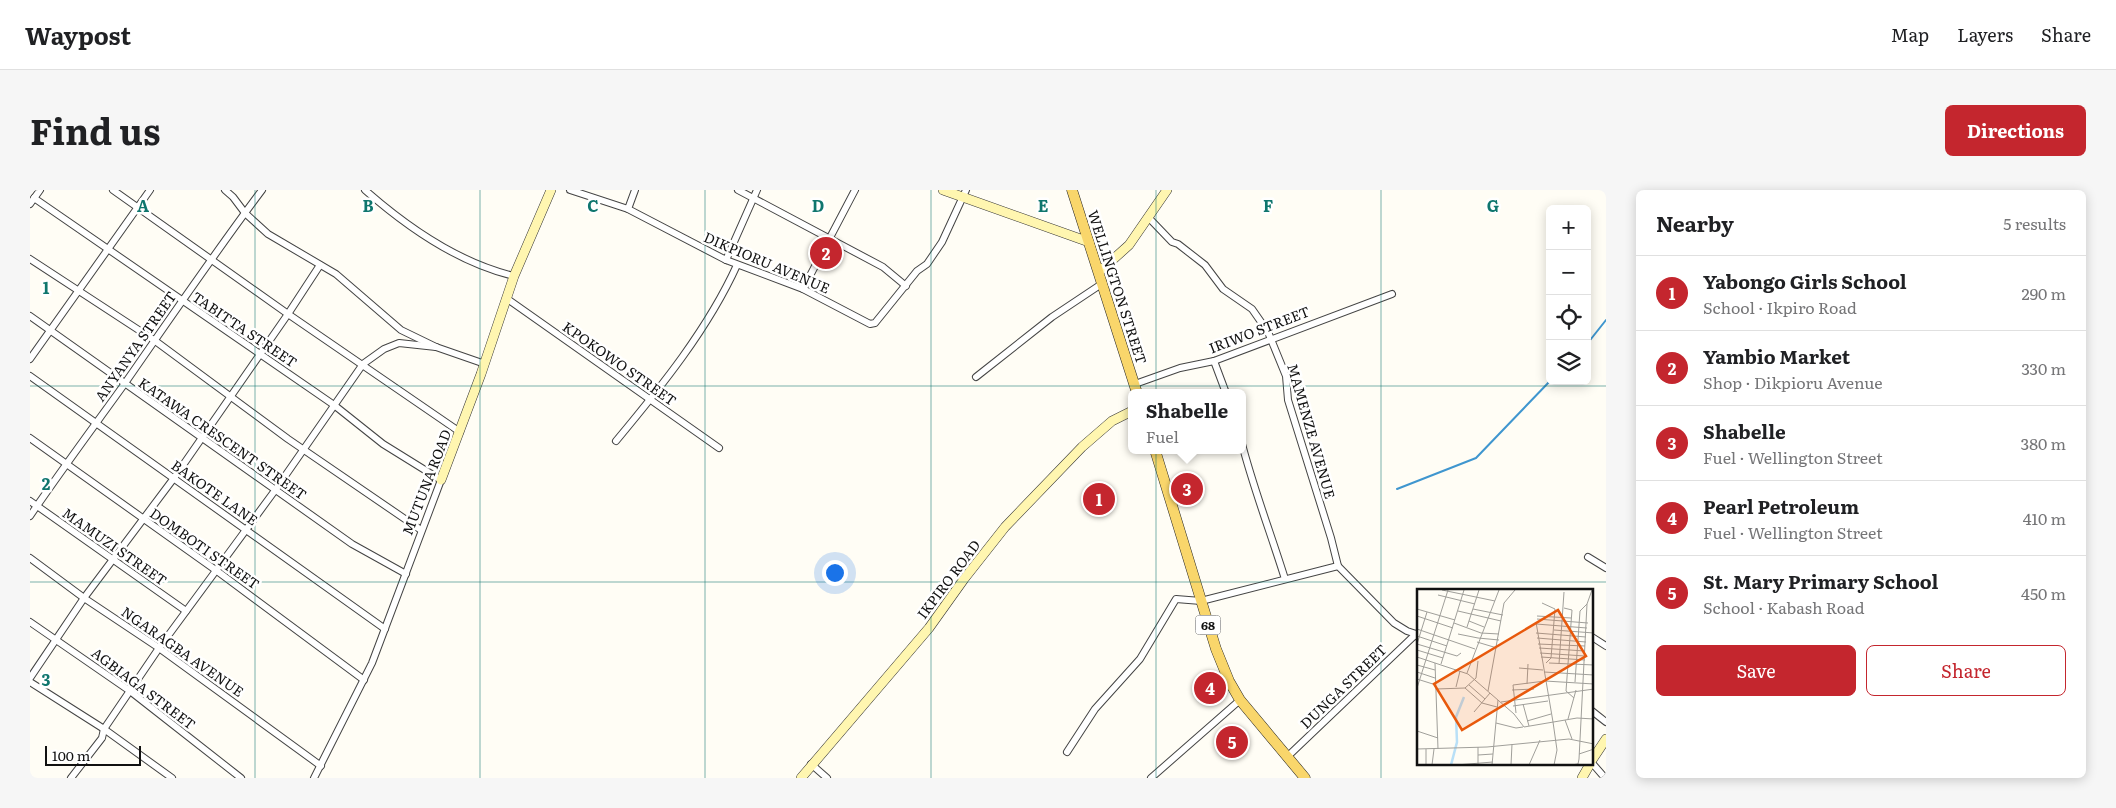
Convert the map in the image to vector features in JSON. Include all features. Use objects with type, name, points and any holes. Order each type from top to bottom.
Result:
[{"type":"main road","name":"WELLINGTON STREET","points":[[1072,190],[1136,388]]},
{"type":"main road","name":"68","points":[[1156,454],[1216,649],[1229,681],[1240,700],[1305,778]]},
{"type":"street","points":[[32,201],[40,190]]},
{"type":"street","points":[[113,190],[288,314],[460,432]]},
{"type":"street","points":[[30,359],[150,190]]},
{"type":"street","points":[[225,190],[245,213],[268,234],[336,274],[401,330],[436,347],[484,364]]},
{"type":"street","name":"ANYANYA STREET","points":[[30,516],[181,301],[262,190]]},
{"type":"street","points":[[365,190],[387,210],[456,254],[493,271],[514,276]]},
{"type":"street","name":"MUTUNA ROAD","points":[[314,778],[364,680],[385,629],[460,432],[514,276],[550,190]]},
{"type":"street","name":"DIKPIORU AVENUE","points":[[570,190],[628,209],[726,260],[803,289],[870,324],[876,323],[906,286]]},
{"type":"street","points":[[628,209],[635,190]]},
{"type":"street","points":[[738,190],[883,267],[906,286],[917,271],[927,264],[942,242],[965,193]]},
{"type":"street","points":[[726,260],[757,190]]},
{"type":"street","points":[[803,289],[855,190]]},
{"type":"street","points":[[943,190],[965,193],[1089,242]]},
{"type":"street","points":[[1099,272],[1129,244],[1167,190]]},
{"type":"street","name":"TABITTA STREET","points":[[32,201],[108,250],[334,405],[383,444],[441,480]]},
{"type":"street","name":"MAMENZE AVENUE","points":[[1148,217],[1172,242],[1178,244],[1205,265],[1223,289],[1252,309],[1268,332],[1286,376],[1288,400],[1338,566]]},
{"type":"street","points":[[30,259],[154,340],[303,449],[422,530]]},
{"type":"street","points":[[616,441],[651,400],[704,324],[737,264]]},
{"type":"street","points":[[30,678],[84,598],[174,478],[320,265]]},
{"type":"street","points":[[976,377],[1052,317],[1103,283]]},
{"type":"street","name":"IRIWO STREET","points":[[1136,388],[1180,368],[1214,360],[1392,294]]},
{"type":"street","name":"KPOKOWO STREET","points":[[506,298],[719,448]]},
{"type":"street","name":"KATAWA CRESCENT STREET","points":[[30,316],[352,544],[406,574]]},
{"type":"street","points":[[72,778],[102,738],[104,729],[159,648],[247,530],[362,364],[384,349],[399,343],[436,347]]},
{"type":"street","points":[[1214,360],[1225,389]]},
{"type":"street","name":"BAKOTE LANE","points":[[30,376],[385,629]]},
{"type":"street","name":"IKPIRO ROAD","points":[[800,778],[929,628],[1005,527],[1082,447],[1112,421],[1128,413]]},
{"type":"street","name":"DOMBOTI STREET","points":[[30,438],[217,571],[364,680]]},
{"type":"street","points":[[1245,454],[1284,579]]},
{"type":"street","name":"MAMUZI STREET","points":[[30,501],[186,611]]},
{"type":"street","points":[[1588,557],[1606,568]]},
{"type":"street","name":"NGARAGBA AVENUE","points":[[30,558],[84,598],[159,648],[321,766]]},
{"type":"street","points":[[1067,752],[1095,709],[1140,659],[1176,599],[1201,601],[1338,566],[1394,623],[1417,635]]},
{"type":"street","name":"AGBIAGA STREET","points":[[30,622],[130,691],[240,778]]},
{"type":"street","name":"DUNGA STREET","points":[[1286,756],[1417,635]]},
{"type":"street","points":[[1594,638],[1606,646]]},
{"type":"street","points":[[30,682],[104,729],[172,778]]},
{"type":"street","points":[[1151,778],[1240,700]]},
{"type":"street","points":[[1594,713],[1606,722]]},
{"type":"street","points":[[1594,757],[1606,739]]},
{"type":"street","points":[[811,764],[827,778]]},
{"type":"street","points":[[1594,765],[1605,778]]},
{"type":"street","points":[[1582,778],[1589,766]]},
{"type":"waterway","points":[[1590,340],[1606,320]]},
{"type":"waterway","points":[[1397,489],[1476,458],[1546,385]]},
{"type":"place","name":"Yambio Market","points":[[826,253]]},
{"type":"place","name":"Shabelle","points":[[1187,489]]},
{"type":"place","name":"Yabongo Girls School","points":[[1099,499]]},
{"type":"place","name":"Pearl Petroleum","points":[[1210,688]]},
{"type":"place","name":"St. Mary Primary School","points":[[1232,742]]}]
